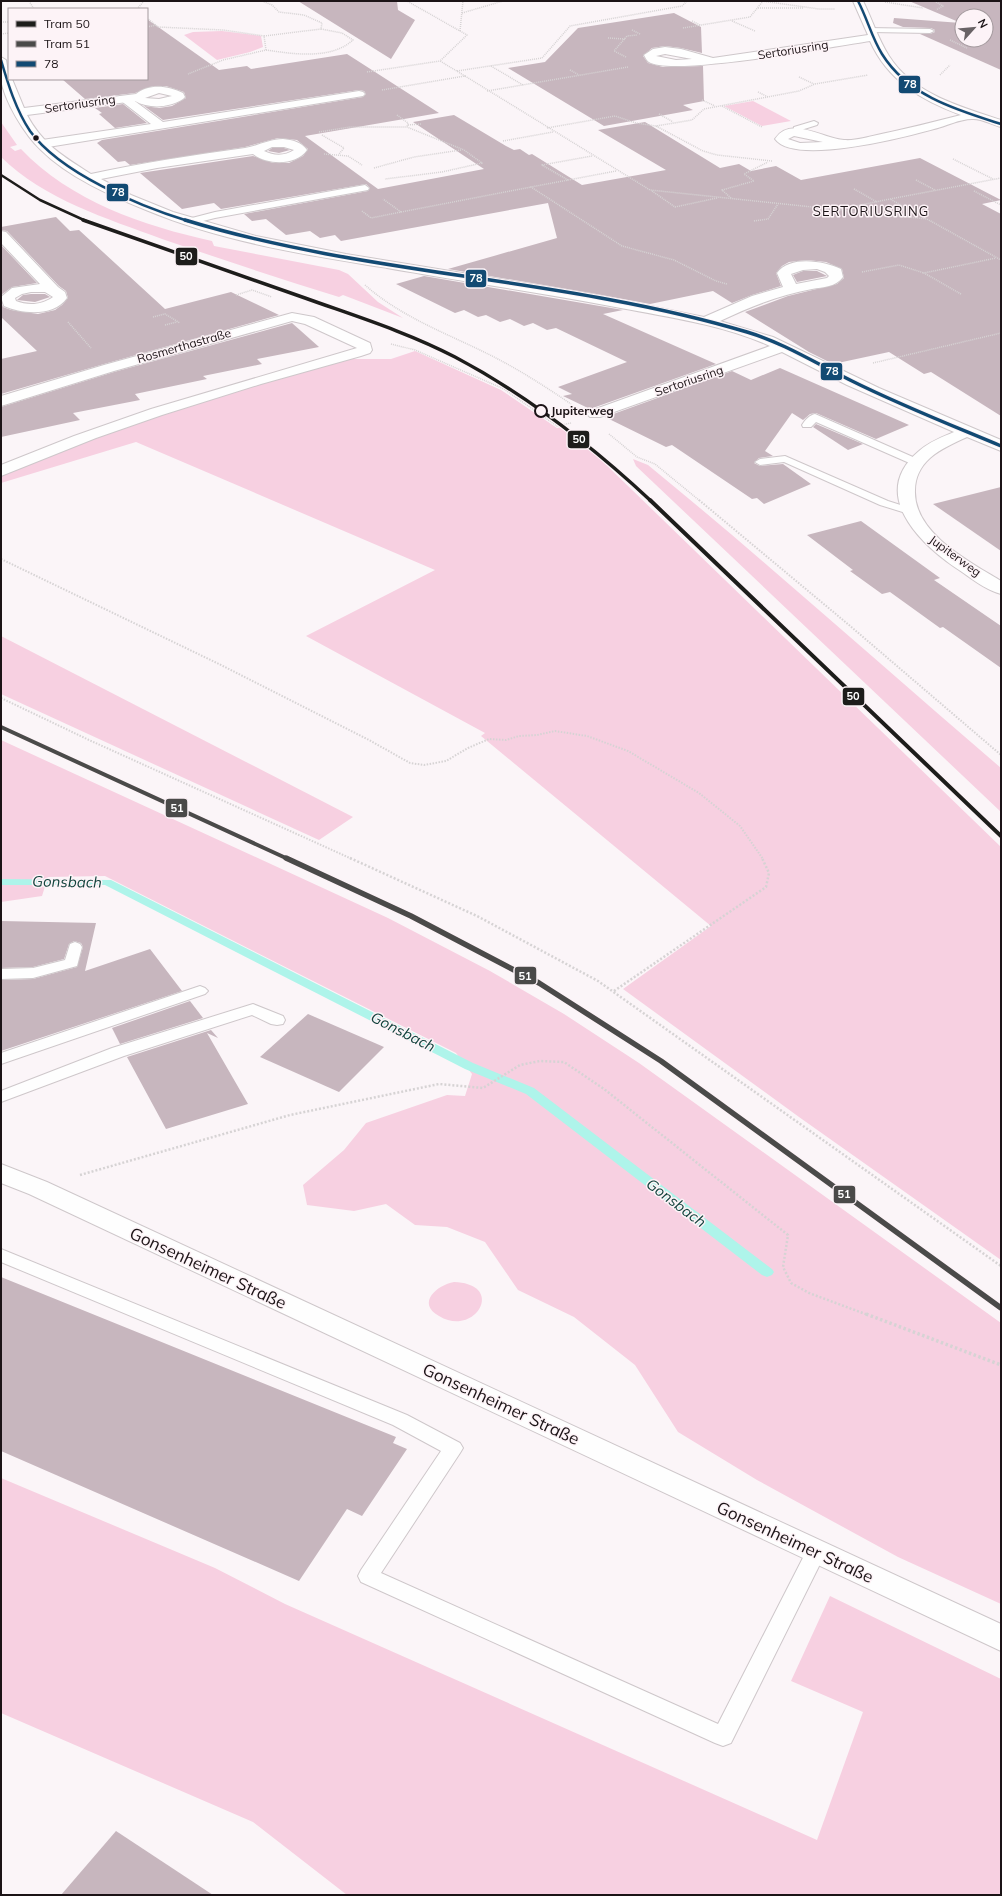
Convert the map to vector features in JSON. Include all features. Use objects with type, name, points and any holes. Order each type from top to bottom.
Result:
[{"type":"street","points":[[860,4],[872,34],[886,61],[903,80],[922,93],[973,115],[1001,124]]},
{"type":"street","name":"Sertoriusring","points":[[658,62],[653,60],[649,55],[657,52],[673,51],[698,59],[713,61],[872,34]]},
{"type":"street","name":"Sertoriusring","points":[[1,60],[7,85],[20,112],[42,144],[63,162],[120,196],[164,213],[260,241],[306,252],[579,296],[706,322],[751,333],[834,373],[1001,446]]},
{"type":"street","name":"Sertoriusring","points":[[20,112],[139,96],[148,92],[165,90],[178,93],[179,97],[173,101],[153,103],[142,100],[139,96]]},
{"type":"street","points":[[42,144],[359,94]]},
{"type":"street","points":[[124,98],[161,126]]},
{"type":"street","points":[[845,144],[835,143],[810,129],[783,136],[782,142],[804,147],[845,144],[890,136],[973,115]]},
{"type":"street","points":[[90,178],[158,164],[257,150],[260,154],[277,158],[291,156],[300,152]]},
{"type":"street","points":[[1,235],[53,290]]},
{"type":"street","points":[[706,322],[757,299],[791,289],[818,285],[831,281],[836,277],[836,272],[822,266],[797,266],[784,273],[785,280],[791,289]]},
{"type":"street","name":"Rosmerthastraße","points":[[1,401],[109,368],[292,317],[309,320],[365,346],[365,350],[356,353],[237,387],[91,435],[1,471]]},
{"type":"street","name":"Sertoriusring","points":[[595,414],[782,347]]},
{"type":"street","name":"Jupiterweg","points":[[967,431],[925,454],[909,474],[905,491],[909,511],[922,531],[940,547],[1001,589]]},
{"type":"street","name":"Gonsenheimer Straße","points":[[1,1173],[38,1188],[1001,1638]]},
{"type":"lane","points":[[872,34],[930,31]]},
{"type":"lane","points":[[192,221],[215,215],[365,188]]},
{"type":"lane","points":[[807,424],[815,417],[918,463]]},
{"type":"lane","points":[[760,462],[785,459],[884,503],[909,511]]},
{"type":"lane","points":[[1,974],[33,973],[72,963],[75,947]]},
{"type":"lane","points":[[1,1059],[200,991]]},
{"type":"lane","points":[[1,1097],[118,1052],[253,1009],[277,1020]]},
{"type":"lane","points":[[1,1255],[400,1420],[453,1448],[368,1576],[723,1736],[816,1552]]},
{"type":"path","points":[[262,1],[272,5],[279,12],[304,15],[322,23],[321,29]]},
{"type":"path","points":[[407,1],[467,35],[440,61],[458,71],[487,91],[650,190],[675,207],[720,198]]},
{"type":"path","points":[[460,31],[463,1]]},
{"type":"path","points":[[462,13],[473,8],[498,4],[503,1]]},
{"type":"path","points":[[458,71],[542,58],[570,26],[682,6],[687,1]]},
{"type":"path","points":[[879,1],[919,6],[926,9]]},
{"type":"path","points":[[762,2],[819,9]]},
{"type":"path","points":[[932,12],[944,6],[936,2]]},
{"type":"path","points":[[805,3],[807,7]]},
{"type":"path","points":[[757,8],[819,9],[860,4]]},
{"type":"path","points":[[148,19],[158,27],[194,30],[223,30],[264,36],[294,31],[321,29],[350,36],[353,40],[351,44],[328,51],[288,53],[266,50],[223,60],[184,76],[165,90]]},
{"type":"path","points":[[692,21],[700,25]]},
{"type":"path","points":[[148,27],[156,25]]},
{"type":"path","points":[[632,30],[641,34]]},
{"type":"path","points":[[264,36],[266,50]]},
{"type":"path","points":[[608,38],[625,39]]},
{"type":"path","points":[[487,91],[658,62]]},
{"type":"path","points":[[490,66],[523,85]]},
{"type":"path","points":[[570,70],[580,75]]},
{"type":"path","points":[[547,128],[615,116],[636,123],[656,126],[692,120],[704,109],[799,91],[814,84],[894,71]]},
{"type":"path","points":[[359,94],[465,76]]},
{"type":"path","points":[[799,77],[814,84]]},
{"type":"path","points":[[758,92],[768,97]]},
{"type":"path","points":[[702,100],[715,107]]},
{"type":"path","points":[[721,106],[768,130]]},
{"type":"path","points":[[659,114],[674,123]]},
{"type":"path","points":[[381,176],[387,180],[442,172],[482,163],[462,150],[408,126],[408,122],[397,115]]},
{"type":"path","points":[[338,155],[344,148],[318,132],[350,127],[408,126],[421,124]]},
{"type":"path","points":[[656,126],[703,152],[717,156],[769,162]]},
{"type":"path","points":[[503,141],[554,132]]},
{"type":"path","points":[[732,199],[722,190],[754,182],[744,174],[804,147]]},
{"type":"path","points":[[375,173],[370,169],[414,157],[462,150]]},
{"type":"path","points":[[300,152],[348,156],[364,166]]},
{"type":"path","points":[[568,180],[542,165],[592,156]]},
{"type":"path","points":[[953,160],[993,179]]},
{"type":"path","points":[[401,212],[617,171]]},
{"type":"path","points":[[838,210],[1001,178]]},
{"type":"path","points":[[916,180],[936,190]]},
{"type":"path","points":[[531,187],[622,246],[674,260],[716,281],[727,284]]},
{"type":"path","points":[[854,189],[878,202]]},
{"type":"path","points":[[650,190],[927,219]]},
{"type":"path","points":[[974,191],[1001,205]]},
{"type":"path","points":[[890,199],[1001,260]]},
{"type":"path","points":[[754,221],[768,219],[778,204]]},
{"type":"path","points":[[924,273],[997,258]]},
{"type":"path","points":[[836,277],[899,265],[924,273],[961,294]]},
{"type":"path","points":[[362,282],[386,304],[404,315],[512,366],[576,408]]},
{"type":"path","points":[[66,321],[92,349]]},
{"type":"path","points":[[165,325],[178,322]]},
{"type":"path","points":[[834,373],[1001,333]]},
{"type":"path","points":[[385,343],[415,350],[504,389],[557,426]]},
{"type":"path","points":[[608,433],[636,457],[655,464],[849,625],[1001,755]]},
{"type":"path","points":[[1,559],[219,664],[369,740],[410,763],[424,765],[446,761],[468,748],[489,739],[506,740],[519,736],[537,735],[555,731],[587,736],[628,750],[699,793],[740,826],[752,842],[764,860],[768,873],[766,887],[614,991]]},
{"type":"path","points":[[1,698],[476,916],[538,948],[614,991],[1001,1266]]},
{"type":"path","points":[[78,1175],[290,1115],[439,1084],[484,1088],[520,1065],[540,1061],[564,1062],[604,1088],[788,1235],[783,1267],[792,1283],[809,1293],[1001,1365]]},
{"type":"shaded area","points":[[222,31],[261,36],[263,47],[250,52],[217,60],[184,35],[193,32]]},
{"type":"shaded area","points":[[753,101],[791,121],[762,126],[724,106]]},
{"type":"shaded area","points":[[1,122],[17,145],[10,147],[15,151],[21,149],[40,167],[62,183],[109,209],[160,228],[212,241],[214,246],[339,270],[348,274],[378,302],[403,318],[343,295],[339,297],[162,239],[77,206],[37,185],[18,172],[1,157]]},
{"type":"shaded area","points":[[415,351],[501,390],[557,428],[562,427],[597,456],[1001,847],[1001,1260],[799,1117],[623,989],[711,926],[481,736],[485,733],[306,636],[435,570],[136,442],[1,483],[1,475],[107,433],[206,400],[346,359],[391,359]]},
{"type":"shaded area","points":[[633,459],[648,465],[693,502],[1001,768],[1001,812],[636,466]]},
{"type":"shaded area","points":[[1,636],[353,817],[319,840],[1,694]]},
{"type":"shaded area","points":[[1,740],[388,918],[490,971],[564,1014],[639,1063],[1001,1323],[1001,1604],[898,1557],[757,1480],[678,1432],[635,1365],[574,1317],[518,1290],[485,1242],[447,1227],[415,1225],[386,1204],[354,1211],[307,1205],[303,1185],[344,1150],[366,1123],[447,1095],[465,1096],[472,1074],[456,1053],[105,876],[48,877],[42,896],[1,902]]},
{"type":"shaded area","points":[[454,1282],[470,1285],[479,1291],[482,1299],[480,1308],[474,1315],[464,1320],[452,1321],[439,1316],[432,1311],[429,1306],[429,1300],[436,1291],[441,1287]]},
{"type":"shaded area","points":[[1,1478],[215,1568],[285,1604],[817,1840],[863,1712],[791,1681],[830,1596],[1001,1679],[1001,1895],[347,1895],[253,1822],[1,1713]]},
{"type":"building","points":[[298,1],[397,1],[398,10],[415,20],[391,59]]},
{"type":"building","points":[[909,1],[1001,1],[1001,70],[920,34],[930,34],[935,32],[935,30],[931,28],[903,27],[893,23],[894,18],[954,22],[954,48],[994,48],[994,8],[954,8],[954,20]]},
{"type":"building","points":[[674,13],[701,27],[702,53],[665,46],[652,48],[643,56],[648,63],[663,67],[703,66],[704,101],[683,105],[693,110],[604,126],[508,68],[545,62],[578,28]]},
{"type":"building","points":[[148,20],[219,70],[247,66],[251,69],[347,54],[439,113],[305,136],[378,189],[484,169],[413,122],[454,115],[514,150],[520,149],[529,155],[532,154],[582,185],[666,170],[598,130],[645,122],[720,168],[739,164],[751,171],[776,166],[801,180],[920,158],[1001,200],[982,204],[1001,214],[1001,416],[931,372],[924,374],[889,352],[833,364],[809,352],[745,312],[788,296],[837,284],[844,278],[842,269],[826,262],[807,260],[789,262],[782,266],[776,273],[781,286],[732,303],[713,291],[650,304],[448,269],[557,238],[548,203],[341,241],[335,235],[320,238],[310,231],[286,235],[266,219],[252,221],[244,214],[368,191],[370,188],[366,184],[221,209],[214,203],[182,209],[140,173],[253,156],[273,163],[289,163],[303,156],[308,149],[297,140],[278,138],[245,147],[130,165],[125,161],[118,162],[97,143],[102,140],[363,97],[366,94],[364,91],[359,90],[163,120],[144,106],[159,108],[172,106],[186,98],[184,92],[166,86],[153,86],[135,93],[85,99],[63,80],[148,80]]},
{"type":"building","points":[[123,104],[147,123],[115,128],[99,114],[102,113],[95,108]]},
{"type":"building","points":[[272,148],[284,148],[290,150],[279,153],[268,151]]},
{"type":"building","points":[[56,217],[70,231],[79,230],[165,309],[231,292],[279,315],[1,394],[1,359],[37,351],[1,317],[1,302],[3,307],[11,310],[38,314],[55,310],[68,298],[66,291],[59,286],[7,231],[1,230],[1,227]]},
{"type":"building","points":[[1,245],[37,283],[12,287],[1,295]]},
{"type":"building","points":[[803,271],[817,271],[827,276],[797,282],[793,275]]},
{"type":"building","points":[[424,276],[623,310],[603,314],[716,364],[590,409],[563,396],[572,394],[558,387],[627,362],[556,328],[547,330],[533,323],[524,326],[510,319],[500,322],[486,315],[478,317],[464,310],[455,313],[396,284]]},
{"type":"building","points":[[45,294],[50,297],[35,302],[17,300],[23,295]]},
{"type":"building","points":[[292,323],[319,347],[257,359],[262,364],[203,376],[207,379],[135,394],[140,400],[73,413],[80,420],[1,437],[1,407],[114,372]]},
{"type":"building","points":[[780,368],[909,425],[876,439],[816,413],[810,414],[803,420],[792,413],[765,451],[773,456],[759,458],[754,463],[760,466],[783,464],[811,484],[764,504],[757,498],[752,499],[672,445],[666,447],[605,417],[732,371],[751,380]]},
{"type":"building","points":[[816,424],[863,444],[848,450],[813,427]]},
{"type":"building","points":[[1001,487],[1001,551],[933,504]]},
{"type":"building","points":[[861,521],[940,578],[934,580],[1001,626],[1001,668],[943,627],[940,628],[890,592],[882,594],[850,571],[853,570],[807,535]]},
{"type":"building","points":[[1,921],[96,923],[85,971],[150,949],[182,991],[1,1051],[1,980],[33,979],[77,967],[83,947],[81,943],[74,941],[69,944],[64,959],[33,967],[1,968]]},
{"type":"building","points":[[190,1001],[203,1018],[120,1044],[112,1028]]},
{"type":"building","points":[[308,1014],[384,1047],[339,1092],[260,1057]]},
{"type":"building","points":[[211,1030],[218,1038],[207,1033],[248,1104],[166,1129],[127,1057]]},
{"type":"building","points":[[1,1277],[396,1437],[393,1443],[407,1449],[362,1516],[347,1509],[299,1581],[1,1451]]},
{"type":"building","points":[[116,1831],[213,1895],[61,1895]]},
{"type":"waterway","name":"Gonsbach","points":[[1,882],[107,882],[469,1066],[530,1091],[767,1272]]},
{"type":"tram line","name":"50","points":[[1,175],[40,200],[81,219],[398,331],[454,356],[506,386],[555,420],[646,496],[832,676],[1001,836]]},
{"type":"tram line","name":"51","points":[[1,727],[411,916],[539,983],[661,1061],[1001,1308]]},
{"type":"transit line","name":"78","points":[[858,1],[882,54],[892,68],[905,81],[934,100],[1001,124]]},
{"type":"transit line","name":"78","points":[[1,60],[8,84],[18,108],[23,119],[37,140],[59,160],[80,173],[140,203],[220,231],[303,250],[629,304],[747,332],[788,348],[889,399],[1001,446]]},
{"type":"place","name":"Jupiterweg","points":[[541,411]]},
{"type":"district","name":"SERTORIUSRING","points":[[871,211]]}]
